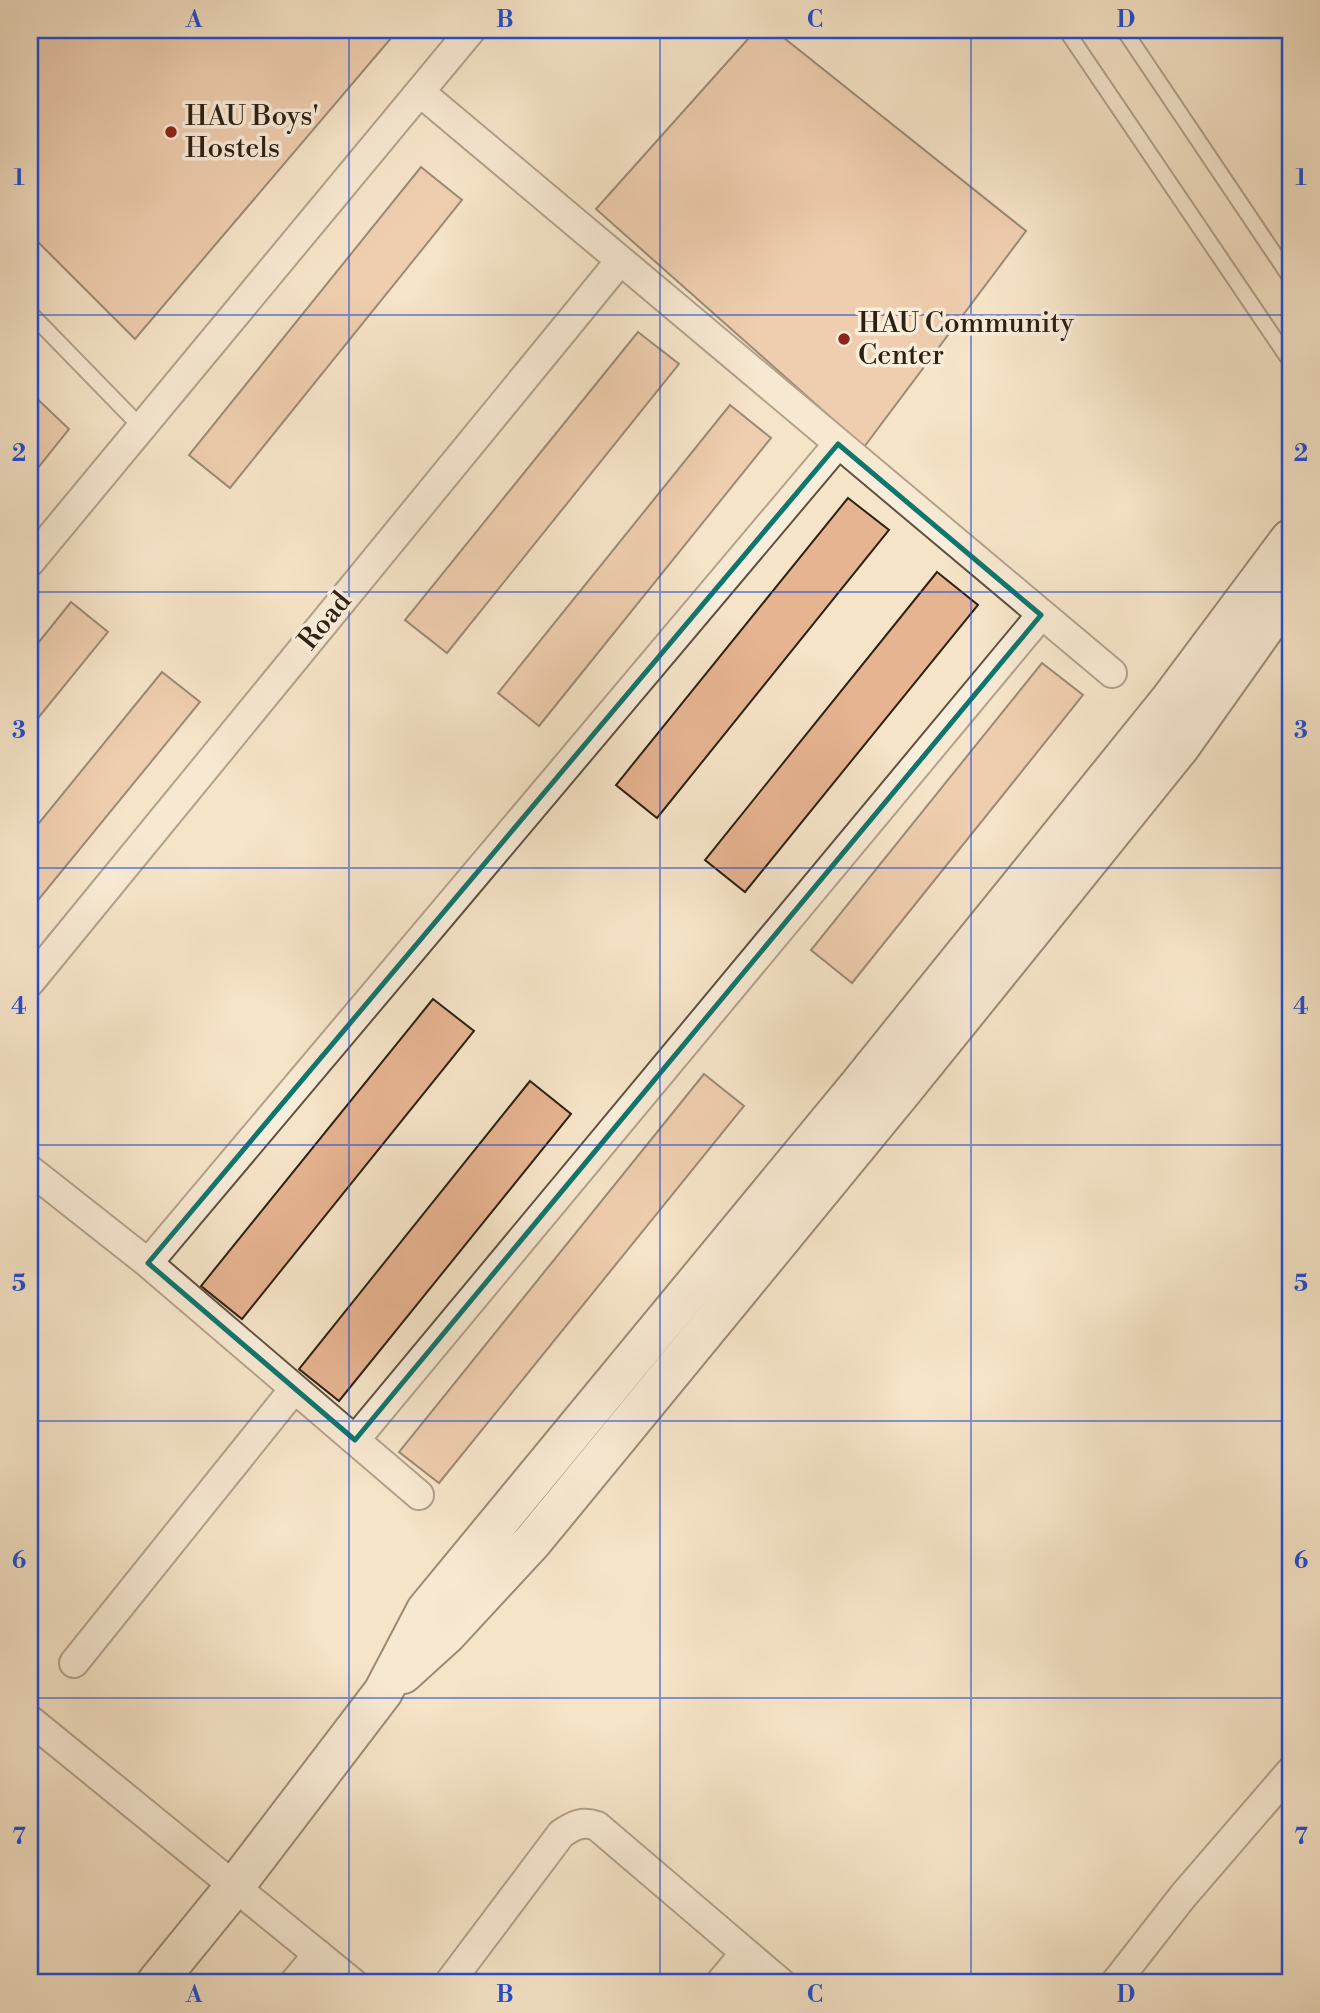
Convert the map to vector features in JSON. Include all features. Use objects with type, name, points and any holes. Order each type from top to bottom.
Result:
[{"type":"main road","points":[[156,1983],[235,1886],[383,1692],[426,1611],[1152,723],[1290,538]]},
{"type":"main road","points":[[383,1692],[446,1635],[533,1541],[1180,747],[1290,592]]},
{"type":"street","points":[[30,562],[471,30]]},
{"type":"street","points":[[420,92],[1112,673]]},
{"type":"street","name":"Road","points":[[30,982],[620,261]]},
{"type":"street","points":[[148,1264],[838,444]]},
{"type":"street","points":[[355,1440],[1041,615]]},
{"type":"street","points":[[30,1170],[148,1264],[419,1495]]},
{"type":"street","points":[[74,1663],[293,1389]]},
{"type":"street","points":[[30,1720],[353,1983]]},
{"type":"street","points":[[1115,1983],[1182,1896],[1290,1772]]},
{"type":"street","points":[[449,1983],[562,1834],[575,1825],[586,1822],[597,1826],[781,1983]]},
{"type":"street","points":[[720,1983],[744,1953]]},
{"type":"street","points":[[294,1983],[318,1954]]},
{"type":"lane","points":[[1066,30],[1290,361]]},
{"type":"lane","points":[[1124,30],[1290,277]]},
{"type":"lane","points":[[30,313],[141,427]]},
{"type":"highlighted area","points":[[838,444],[1041,615],[355,1440],[148,1263]]},
{"type":"building","name":"HAU Boys' Hostels","points":[[30,30],[398,30],[135,339],[30,234]]},
{"type":"building","name":"HAU Community Center","points":[[756,30],[774,30],[1026,231],[864,447],[596,209]]},
{"type":"building","points":[[421,167],[462,200],[230,488],[189,455]]},
{"type":"building","points":[[638,332],[679,364],[447,653],[405,620]]},
{"type":"building","points":[[30,392],[69,429],[30,478]]},
{"type":"building","points":[[730,405],[771,438],[539,726],[498,693]]},
{"type":"building","points":[[848,498],[889,530],[657,818],[616,785]]},
{"type":"building","points":[[937,572],[978,605],[745,892],[705,860]]},
{"type":"building","points":[[71,602],[108,632],[30,728],[30,653]]},
{"type":"building","points":[[1042,663],[1083,695],[852,983],[811,950]]},
{"type":"building","points":[[162,672],[200,702],[30,910],[30,834]]},
{"type":"building","points":[[433,999],[474,1031],[242,1319],[201,1286]]},
{"type":"building","points":[[704,1074],[744,1106],[439,1483],[399,1452]]},
{"type":"building","points":[[530,1081],[571,1114],[339,1401],[299,1369]]},
{"type":"place","name":"HAU Boys' Hostels","points":[[171,132]]},
{"type":"place","name":"HAU Community Center","points":[[844,339]]}]
